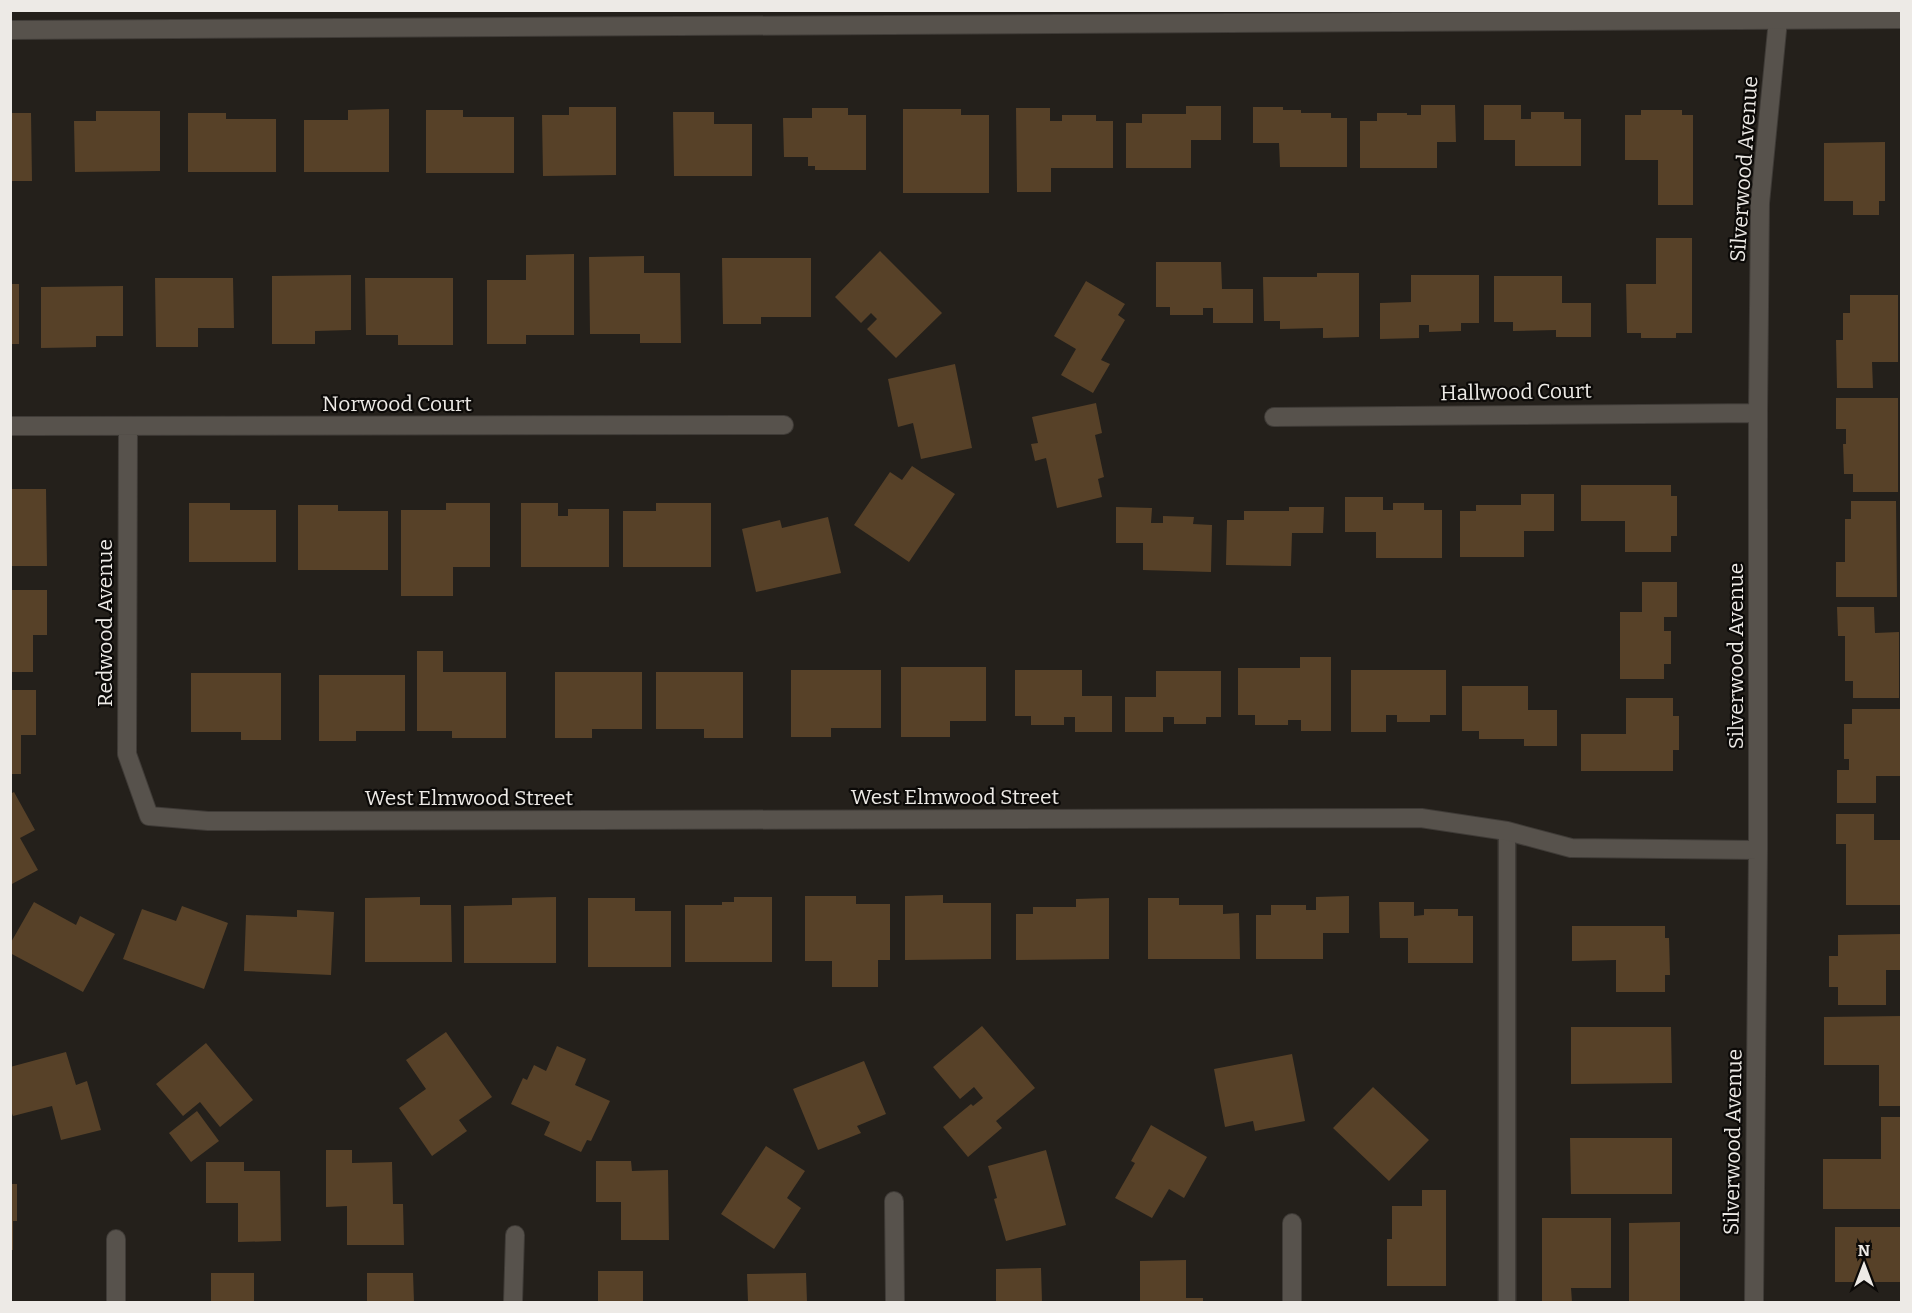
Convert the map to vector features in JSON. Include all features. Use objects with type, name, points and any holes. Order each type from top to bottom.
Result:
[{"type":"street","points":[[10,30],[1779,15],[1902,19]]},
{"type":"street","name":"Silverwood Avenue","points":[[1754,1302],[1760,203],[1779,15]]},
{"type":"street","name":"Hallwood Court","points":[[1274,417],[1758,412]]},
{"type":"street","name":"Norwood Court","points":[[10,426],[784,425]]},
{"type":"street","name":"Redwood Avenue","points":[[128,427],[127,754],[149,816]]},
{"type":"street","name":"West Elmwood Street","points":[[149,816],[208,821],[1421,818],[1507,831],[1571,848],[1758,850]]},
{"type":"street","points":[[894,1201],[896,1302]]},
{"type":"street","points":[[1292,1223],[1292,1302]]},
{"type":"street","points":[[513,1302],[515,1235]]},
{"type":"street","points":[[116,1239],[116,1302]]},
{"type":"lane","points":[[1507,831],[1507,1302]]},
{"type":"building","points":[[1421,105],[1455,105],[1456,142],[1437,142],[1437,168],[1360,168],[1360,121],[1377,121],[1377,113],[1421,115]]},
{"type":"building","points":[[1484,105],[1521,105],[1521,119],[1531,119],[1531,112],[1564,112],[1564,119],[1581,119],[1581,166],[1515,166],[1515,140],[1484,140]]},
{"type":"building","points":[[1186,106],[1221,106],[1221,140],[1191,140],[1191,168],[1126,168],[1126,123],[1142,123],[1142,114],[1186,114]]},
{"type":"building","points":[[569,107],[616,107],[616,175],[543,176],[542,115],[569,115]]},
{"type":"building","points":[[1253,107],[1283,107],[1283,110],[1301,110],[1301,113],[1331,113],[1331,118],[1347,118],[1347,167],[1280,167],[1279,143],[1253,143]]},
{"type":"building","points":[[812,108],[848,108],[848,115],[866,115],[866,170],[815,170],[815,166],[808,166],[808,157],[784,157],[783,118],[812,118]]},
{"type":"building","points":[[1016,108],[1050,108],[1050,121],[1062,121],[1062,115],[1096,115],[1096,121],[1113,121],[1113,168],[1051,168],[1051,192],[1017,192]]},
{"type":"building","points":[[389,109],[389,172],[304,172],[304,120],[348,120],[348,110]]},
{"type":"building","points":[[903,109],[961,109],[961,115],[989,115],[989,193],[903,193]]},
{"type":"building","points":[[426,110],[463,110],[463,117],[514,117],[514,173],[426,173]]},
{"type":"building","points":[[1641,110],[1682,110],[1682,115],[1693,115],[1693,205],[1658,205],[1658,160],[1625,160],[1625,115],[1641,115]]},
{"type":"building","points":[[96,111],[160,111],[160,171],[75,172],[74,121],[96,121]]},
{"type":"building","points":[[673,112],[714,112],[714,124],[752,124],[752,176],[674,176]]},
{"type":"building","points":[[10,113],[31,113],[32,181],[10,181]]},
{"type":"building","points":[[188,113],[226,113],[226,119],[276,119],[276,172],[188,172]]},
{"type":"building","points":[[1885,142],[1885,201],[1879,201],[1879,215],[1853,215],[1853,201],[1824,201],[1824,143]]},
{"type":"building","points":[[1656,238],[1692,238],[1692,333],[1676,333],[1676,338],[1641,338],[1641,333],[1627,333],[1626,284],[1656,284]]},
{"type":"building","points":[[880,251],[942,313],[896,358],[867,329],[877,319],[871,313],[861,323],[835,297]]},
{"type":"building","points":[[574,254],[574,335],[526,335],[526,344],[487,344],[487,280],[526,280],[526,255]]},
{"type":"building","points":[[644,256],[644,273],[680,273],[681,343],[640,343],[640,334],[590,334],[589,257]]},
{"type":"building","points":[[722,258],[811,258],[811,317],[761,317],[761,324],[723,324]]},
{"type":"building","points":[[1156,262],[1221,262],[1222,289],[1253,289],[1253,323],[1213,323],[1213,308],[1203,308],[1203,315],[1170,315],[1170,307],[1156,307]]},
{"type":"building","points":[[1317,273],[1359,273],[1359,337],[1323,338],[1323,328],[1280,329],[1280,321],[1264,321],[1263,277],[1317,277]]},
{"type":"building","points":[[351,275],[351,330],[315,331],[315,344],[272,344],[272,276]]},
{"type":"building","points":[[1411,275],[1479,275],[1479,323],[1461,323],[1461,331],[1429,332],[1429,325],[1419,325],[1419,338],[1380,339],[1380,303],[1411,302]]},
{"type":"building","points":[[1494,276],[1562,276],[1562,303],[1591,303],[1591,337],[1556,337],[1556,330],[1513,331],[1513,322],[1494,322]]},
{"type":"building","points":[[155,278],[233,278],[234,328],[198,328],[198,347],[156,347]]},
{"type":"building","points":[[365,278],[453,278],[453,345],[398,345],[398,335],[366,335]]},
{"type":"building","points":[[1086,281],[1125,304],[1118,315],[1125,320],[1101,360],[1110,364],[1093,393],[1061,375],[1076,349],[1054,336]]},
{"type":"building","points":[[10,284],[19,284],[19,344],[10,344]]},
{"type":"building","points":[[123,286],[123,336],[96,336],[96,347],[41,348],[41,287]]},
{"type":"building","points":[[1850,295],[1898,295],[1898,362],[1872,362],[1873,388],[1837,388],[1836,340],[1843,340],[1843,313],[1850,313]]},
{"type":"building","points":[[955,364],[972,448],[921,459],[913,423],[898,427],[888,379]]},
{"type":"building","points":[[1836,398],[1898,398],[1898,492],[1853,492],[1853,474],[1844,474],[1843,444],[1846,444],[1846,429],[1836,429]]},
{"type":"building","points":[[1096,403],[1102,433],[1095,435],[1104,477],[1098,479],[1102,497],[1057,508],[1046,458],[1035,461],[1031,444],[1038,443],[1032,417]]},
{"type":"building","points":[[912,466],[955,494],[909,562],[854,525],[890,472],[902,480]]},
{"type":"building","points":[[1581,485],[1671,485],[1671,496],[1677,496],[1677,536],[1671,536],[1671,552],[1625,552],[1625,521],[1581,521]]},
{"type":"building","points":[[10,489],[46,489],[47,566],[10,566]]},
{"type":"building","points":[[1521,494],[1554,494],[1554,531],[1524,531],[1524,557],[1460,557],[1460,511],[1476,511],[1476,505],[1521,505]]},
{"type":"building","points":[[1345,497],[1383,497],[1383,510],[1393,510],[1393,503],[1424,503],[1424,510],[1442,510],[1442,558],[1376,558],[1376,532],[1345,532]]},
{"type":"building","points":[[1851,501],[1896,501],[1897,597],[1836,597],[1836,562],[1845,562],[1845,519],[1851,519]]},
{"type":"building","points":[[189,503],[230,503],[230,510],[276,510],[276,562],[189,562]]},
{"type":"building","points":[[446,503],[490,503],[490,567],[453,567],[453,596],[401,596],[401,510],[446,510]]},
{"type":"building","points":[[521,503],[558,503],[558,516],[568,516],[568,509],[609,509],[609,567],[521,567]]},
{"type":"building","points":[[656,503],[711,503],[711,567],[623,567],[623,511],[656,511]]},
{"type":"building","points":[[298,505],[338,505],[338,511],[388,511],[388,570],[298,570]]},
{"type":"building","points":[[1116,507],[1152,508],[1151,523],[1163,523],[1163,516],[1194,517],[1193,524],[1212,525],[1211,572],[1143,570],[1143,543],[1116,543]]},
{"type":"building","points":[[1289,507],[1324,507],[1323,533],[1292,533],[1291,566],[1226,565],[1227,520],[1244,520],[1244,511],[1289,511]]},
{"type":"building","points":[[828,517],[841,573],[756,592],[742,529],[780,520],[782,528]]},
{"type":"building","points":[[1642,582],[1677,582],[1677,617],[1664,617],[1664,631],[1671,631],[1671,664],[1664,664],[1664,679],[1620,679],[1620,612],[1642,612]]},
{"type":"building","points":[[10,590],[47,590],[47,635],[33,635],[33,672],[10,672]]},
{"type":"building","points":[[1837,607],[1874,607],[1875,633],[1899,632],[1899,698],[1853,698],[1853,681],[1845,681],[1845,636],[1838,636]]},
{"type":"building","points":[[417,651],[443,651],[443,672],[506,672],[506,738],[452,738],[452,731],[417,731]]},
{"type":"building","points":[[1300,657],[1331,657],[1331,731],[1301,731],[1301,720],[1288,720],[1288,725],[1255,725],[1255,715],[1238,715],[1238,668],[1300,668]]},
{"type":"building","points":[[901,667],[986,667],[986,721],[950,721],[950,737],[901,737]]},
{"type":"building","points":[[791,670],[881,670],[881,728],[831,728],[831,737],[791,737]]},
{"type":"building","points":[[1015,670],[1082,670],[1082,696],[1112,696],[1112,732],[1075,732],[1075,717],[1064,717],[1064,725],[1031,725],[1031,716],[1015,716]]},
{"type":"building","points":[[1351,670],[1446,670],[1446,715],[1430,715],[1430,722],[1397,722],[1397,715],[1386,715],[1386,732],[1351,732]]},
{"type":"building","points":[[1156,671],[1221,671],[1221,717],[1206,717],[1206,724],[1174,724],[1174,717],[1163,717],[1163,732],[1125,732],[1125,697],[1156,697]]},
{"type":"building","points":[[555,672],[642,672],[642,729],[592,729],[592,738],[555,738]]},
{"type":"building","points":[[656,672],[743,672],[743,738],[704,738],[704,729],[656,729]]},
{"type":"building","points":[[191,673],[281,673],[281,740],[241,740],[241,732],[191,732]]},
{"type":"building","points":[[319,675],[405,675],[405,731],[356,731],[356,741],[319,741]]},
{"type":"building","points":[[1462,686],[1528,686],[1528,710],[1557,710],[1557,746],[1524,746],[1524,739],[1479,739],[1479,731],[1462,731]]},
{"type":"building","points":[[10,690],[36,690],[36,735],[21,735],[21,774],[10,774]]},
{"type":"building","points":[[1626,698],[1673,698],[1673,716],[1679,716],[1679,750],[1673,750],[1673,771],[1581,771],[1581,734],[1626,734]]},
{"type":"building","points":[[1852,709],[1901,709],[1901,776],[1876,776],[1876,803],[1837,803],[1837,770],[1849,770],[1849,759],[1844,759],[1844,724],[1852,724]]},
{"type":"building","points":[[14,792],[35,830],[20,838],[38,870],[10,885],[10,794]]},
{"type":"building","points":[[1836,814],[1874,814],[1874,840],[1900,840],[1900,905],[1846,905],[1846,844],[1836,844]]},
{"type":"building","points":[[943,895],[943,903],[991,903],[991,959],[905,960],[905,896]]},
{"type":"building","points":[[805,896],[856,896],[856,904],[890,904],[890,960],[878,960],[878,987],[832,987],[832,961],[805,961]]},
{"type":"building","points":[[1349,896],[1349,933],[1323,933],[1323,959],[1256,959],[1256,915],[1271,915],[1271,905],[1306,905],[1306,910],[1316,910],[1316,897]]},
{"type":"building","points":[[420,897],[420,905],[451,905],[452,962],[365,962],[365,898]]},
{"type":"building","points":[[556,897],[556,963],[464,963],[464,906],[512,905],[512,898]]},
{"type":"building","points":[[734,897],[772,897],[772,962],[685,962],[685,905],[722,905],[722,902],[734,902]]},
{"type":"building","points":[[588,898],[635,898],[635,911],[671,911],[671,967],[588,967]]},
{"type":"building","points":[[1109,898],[1109,959],[1016,960],[1016,914],[1033,914],[1033,907],[1076,907],[1076,899]]},
{"type":"building","points":[[1148,898],[1179,898],[1179,905],[1223,905],[1223,914],[1239,913],[1240,959],[1148,959]]},
{"type":"building","points":[[34,902],[76,925],[80,916],[115,934],[83,992],[10,953],[10,944]]},
{"type":"building","points":[[1379,902],[1414,902],[1414,916],[1424,915],[1424,909],[1458,909],[1458,916],[1473,916],[1473,963],[1408,963],[1408,938],[1380,938]]},
{"type":"building","points":[[182,906],[228,923],[204,989],[123,959],[142,909],[176,921]]},
{"type":"building","points":[[297,910],[334,912],[331,975],[244,971],[246,915],[297,917]]},
{"type":"building","points":[[1572,926],[1665,926],[1665,938],[1669,938],[1670,975],[1665,975],[1665,992],[1616,992],[1616,960],[1572,961]]},
{"type":"building","points":[[1902,934],[1902,970],[1886,970],[1886,1005],[1838,1005],[1838,987],[1829,987],[1829,956],[1838,956],[1838,935]]},
{"type":"building","points":[[1902,1016],[1902,1106],[1879,1106],[1879,1065],[1824,1065],[1824,1017]]},
{"type":"building","points":[[982,1026],[1035,1088],[996,1121],[1002,1128],[968,1157],[943,1127],[971,1104],[973,1106],[983,1098],[974,1087],[960,1099],[933,1067]]},
{"type":"building","points":[[1571,1027],[1671,1027],[1672,1083],[1571,1084]]},
{"type":"building","points":[[446,1032],[492,1097],[459,1120],[467,1131],[432,1156],[399,1108],[426,1089],[406,1060]]},
{"type":"building","points":[[206,1043],[253,1100],[220,1127],[200,1102],[183,1116],[156,1084]]},
{"type":"building","points":[[557,1046],[586,1059],[575,1085],[610,1101],[591,1141],[587,1140],[581,1152],[544,1135],[550,1122],[511,1104],[523,1078],[527,1080],[534,1065],[546,1071]]},
{"type":"building","points":[[66,1052],[76,1085],[87,1081],[101,1130],[61,1140],[52,1106],[13,1116],[10,1108],[10,1067]]},
{"type":"building","points":[[1292,1054],[1305,1121],[1255,1131],[1253,1121],[1225,1127],[1214,1069]]},
{"type":"building","points":[[864,1061],[886,1114],[857,1126],[861,1133],[818,1150],[793,1089]]},
{"type":"building","points":[[1373,1087],[1429,1140],[1389,1181],[1333,1128]]},
{"type":"building","points":[[197,1111],[219,1141],[191,1162],[169,1133]]},
{"type":"building","points":[[1881,1117],[1902,1117],[1902,1209],[1823,1209],[1823,1159],[1881,1159]]},
{"type":"building","points":[[1151,1125],[1207,1157],[1184,1198],[1169,1189],[1152,1218],[1115,1198],[1135,1163],[1131,1161]]},
{"type":"building","points":[[1570,1138],[1672,1138],[1672,1194],[1571,1194]]},
{"type":"building","points":[[766,1146],[805,1171],[787,1198],[801,1208],[774,1249],[721,1214]]},
{"type":"building","points":[[326,1150],[352,1150],[352,1163],[392,1162],[393,1204],[403,1204],[404,1245],[347,1245],[347,1206],[326,1207]]},
{"type":"building","points":[[1046,1150],[1066,1225],[1006,1241],[994,1199],[997,1198],[988,1166]]},
{"type":"building","points":[[596,1161],[631,1161],[632,1171],[668,1170],[669,1240],[621,1240],[621,1202],[596,1202]]},
{"type":"building","points":[[206,1162],[244,1162],[244,1171],[280,1171],[281,1241],[238,1242],[238,1203],[206,1203]]},
{"type":"building","points":[[10,1184],[17,1184],[17,1221],[13,1221],[13,1250],[10,1250]]},
{"type":"building","points":[[1422,1190],[1446,1190],[1446,1286],[1387,1286],[1387,1239],[1392,1239],[1392,1206],[1422,1206]]},
{"type":"building","points":[[1542,1218],[1611,1218],[1611,1288],[1571,1288],[1572,1302],[1542,1302]]},
{"type":"building","points":[[1680,1222],[1680,1302],[1629,1302],[1629,1223]]},
{"type":"building","points":[[1835,1227],[1902,1227],[1902,1282],[1835,1282]]},
{"type":"building","points":[[1186,1260],[1186,1298],[1203,1298],[1203,1302],[1140,1302],[1140,1261]]},
{"type":"building","points":[[1041,1268],[1042,1302],[996,1302],[996,1269]]},
{"type":"building","points":[[598,1271],[643,1271],[643,1302],[598,1302]]},
{"type":"building","points":[[211,1273],[254,1273],[254,1302],[211,1302]]},
{"type":"building","points":[[367,1273],[413,1273],[414,1302],[367,1302]]},
{"type":"building","points":[[806,1273],[807,1302],[748,1302],[747,1274]]}]
